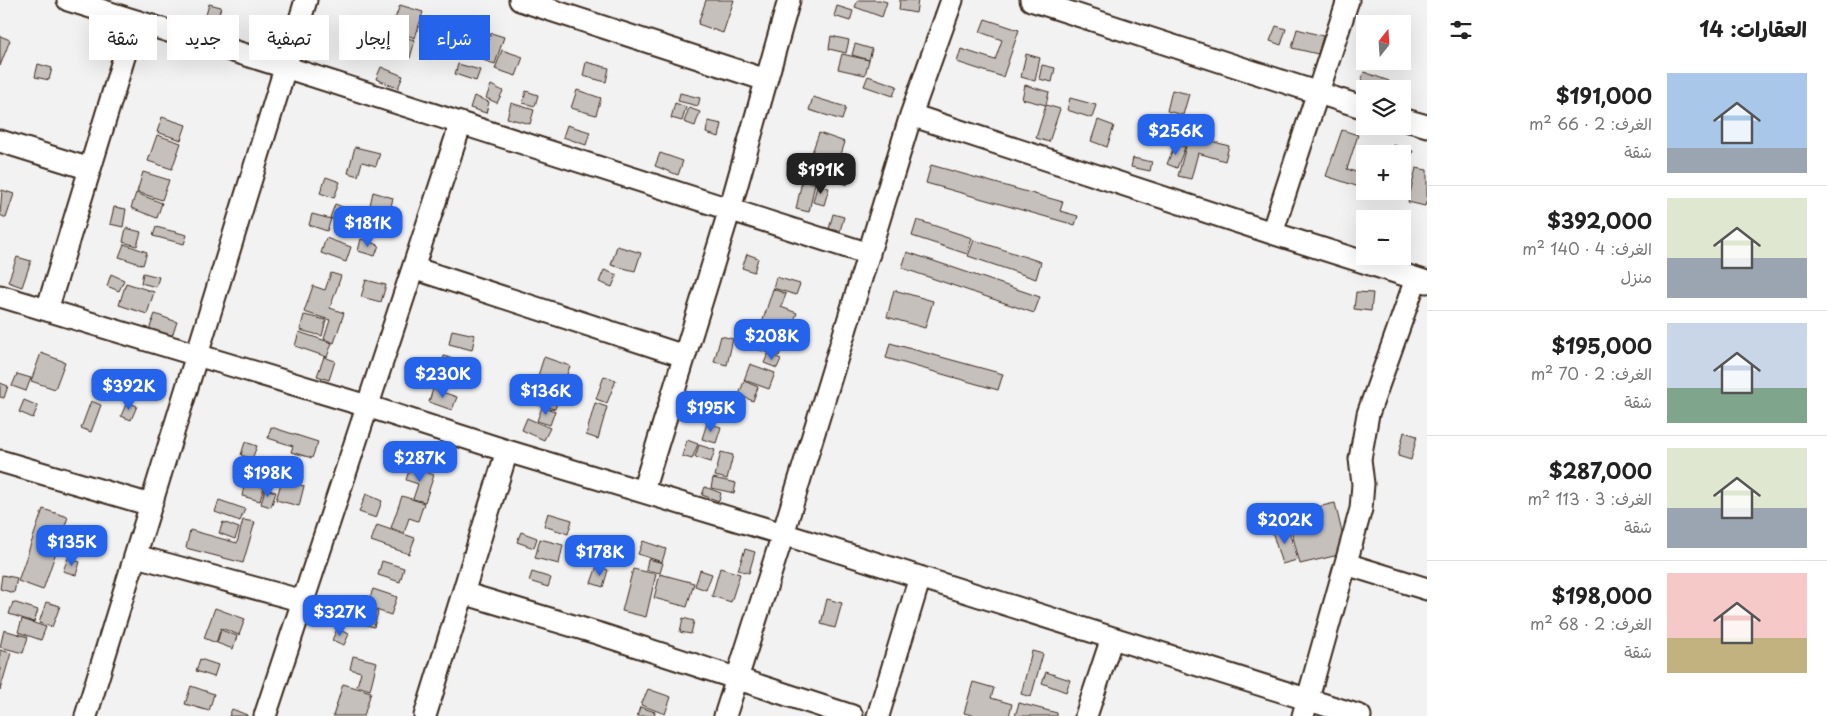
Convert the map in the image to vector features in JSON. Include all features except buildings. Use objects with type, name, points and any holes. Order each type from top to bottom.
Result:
[{"type":"street","points":[[68,0],[118,15]]},
{"type":"street","points":[[86,716],[306,0]]},
{"type":"street","points":[[520,0],[766,80]]},
{"type":"street","points":[[643,491],[730,209],[789,0]]},
{"type":"street","points":[[725,716],[783,534],[911,114],[952,0]]},
{"type":"street","points":[[1031,0],[1356,105]]},
{"type":"street","points":[[1272,233],[1348,0]]},
{"type":"street","points":[[157,27],[869,254]]},
{"type":"street","points":[[47,310],[123,60]]},
{"type":"street","points":[[911,114],[1272,233],[1422,280],[1368,414],[1360,459],[1363,484],[1361,509],[1306,708]]},
{"type":"street","points":[[1411,122],[1427,126]]},
{"type":"street","points":[[265,716],[460,123]]},
{"type":"street","points":[[0,140],[90,169]]},
{"type":"street","points":[[413,268],[684,356]]},
{"type":"street","points":[[0,296],[367,406],[507,451],[920,577],[1112,638],[1306,708],[1360,716]]},
{"type":"street","points":[[425,716],[507,451]]},
{"type":"street","points":[[0,461],[151,505]]},
{"type":"street","points":[[136,556],[303,601]]},
{"type":"street","points":[[1346,564],[1427,588]]},
{"type":"street","points":[[878,716],[920,577]]},
{"type":"street","points":[[463,593],[737,677],[852,716]]},
{"type":"street","points":[[1086,716],[1112,638]]}]
